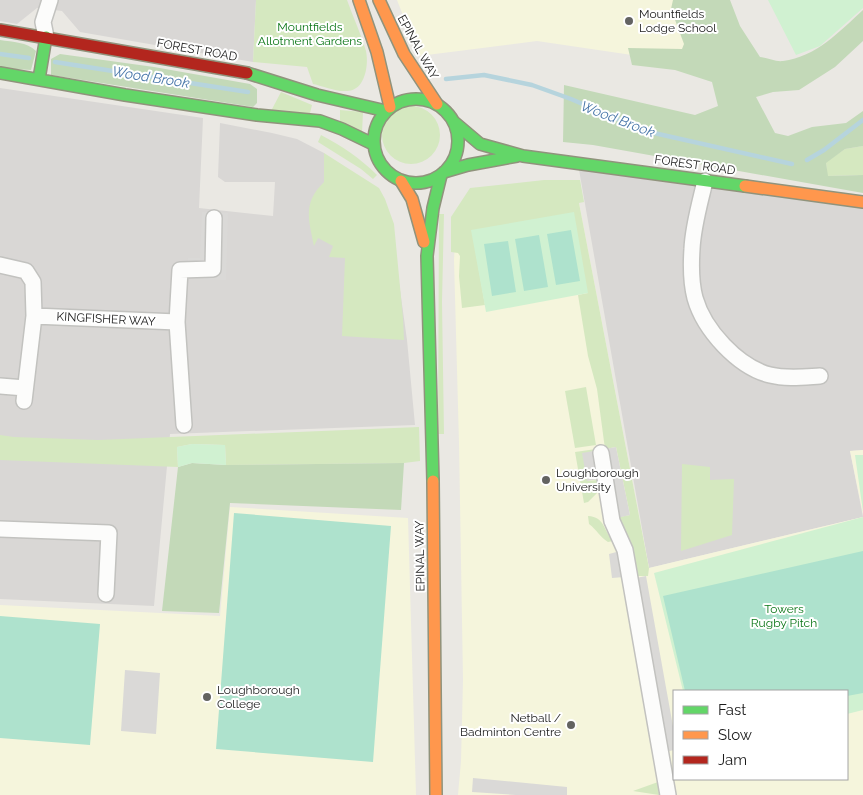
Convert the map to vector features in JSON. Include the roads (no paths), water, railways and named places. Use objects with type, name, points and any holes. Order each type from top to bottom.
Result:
[{"type":"main road","points":[[359,0],[377,52],[388,109]]},
{"type":"main road","name":"EPINAL WAY","points":[[378,0],[415,74],[437,104]]},
{"type":"main road","name":"FOREST ROAD","points":[[0,30],[249,73],[299,90],[388,109]]},
{"type":"main road","points":[[39,79],[46,37]]},
{"type":"main road","points":[[0,73],[257,115],[320,121],[373,144]]},
{"type":"main road","points":[[413,99],[428,100],[437,104],[448,114],[454,122],[458,135],[457,150],[453,162],[443,174],[427,182],[408,183],[388,173],[379,162],[373,144],[375,128],[388,109],[397,103],[413,99]]},
{"type":"main road","name":"FOREST ROAD","points":[[454,122],[480,144],[522,156],[863,202]]},
{"type":"main road","name":"FOREST ROAD","points":[[443,174],[468,165],[522,156]]},
{"type":"main road","name":"EPINAL WAY","points":[[436,795],[433,446],[427,256],[433,208],[443,174]]},
{"type":"main road","name":"EPINAL WAY","points":[[401,181],[412,199],[427,256]]},
{"type":"street","points":[[46,37],[52,13],[49,2]]},
{"type":"street","points":[[705,181],[692,247],[695,298],[702,315],[716,337],[730,352],[749,366],[769,375],[790,378],[820,376]]},
{"type":"street","points":[[184,425],[177,322],[180,270],[213,269],[214,218]]},
{"type":"street","points":[[0,265],[26,271],[33,282],[34,316],[24,394],[0,386]]},
{"type":"street","name":"KINGFISHER WAY","points":[[34,316],[177,322]]},
{"type":"street","points":[[601,453],[612,521],[625,550],[668,795]]},
{"type":"street","points":[[0,529],[109,533],[106,594]]},
{"type":"waterway","name":"Wood Brook","points":[[0,54],[29,58]]},
{"type":"waterway","name":"Wood Brook","points":[[55,62],[248,92]]},
{"type":"waterway","name":"Wood Brook","points":[[446,79],[484,75],[532,85],[571,99],[645,131],[792,164]]},
{"type":"waterway","name":"Wood Brook","points":[[807,160],[824,150],[863,120]]},
{"type":"place","name":"Mountfields Lodge School","points":[[629,21]]},
{"type":"place","name":"Loughborough University","points":[[546,480]]},
{"type":"place","name":"Loughborough College","points":[[207,697]]},
{"type":"place","name":"Netball / Badminton Centre","points":[[571,725]]},
{"type":"park label","name":"Mountfields Allotment Gardens","points":[[310,34]]},
{"type":"park label","name":"Towers Rugby Pitch","points":[[784,616]]}]
